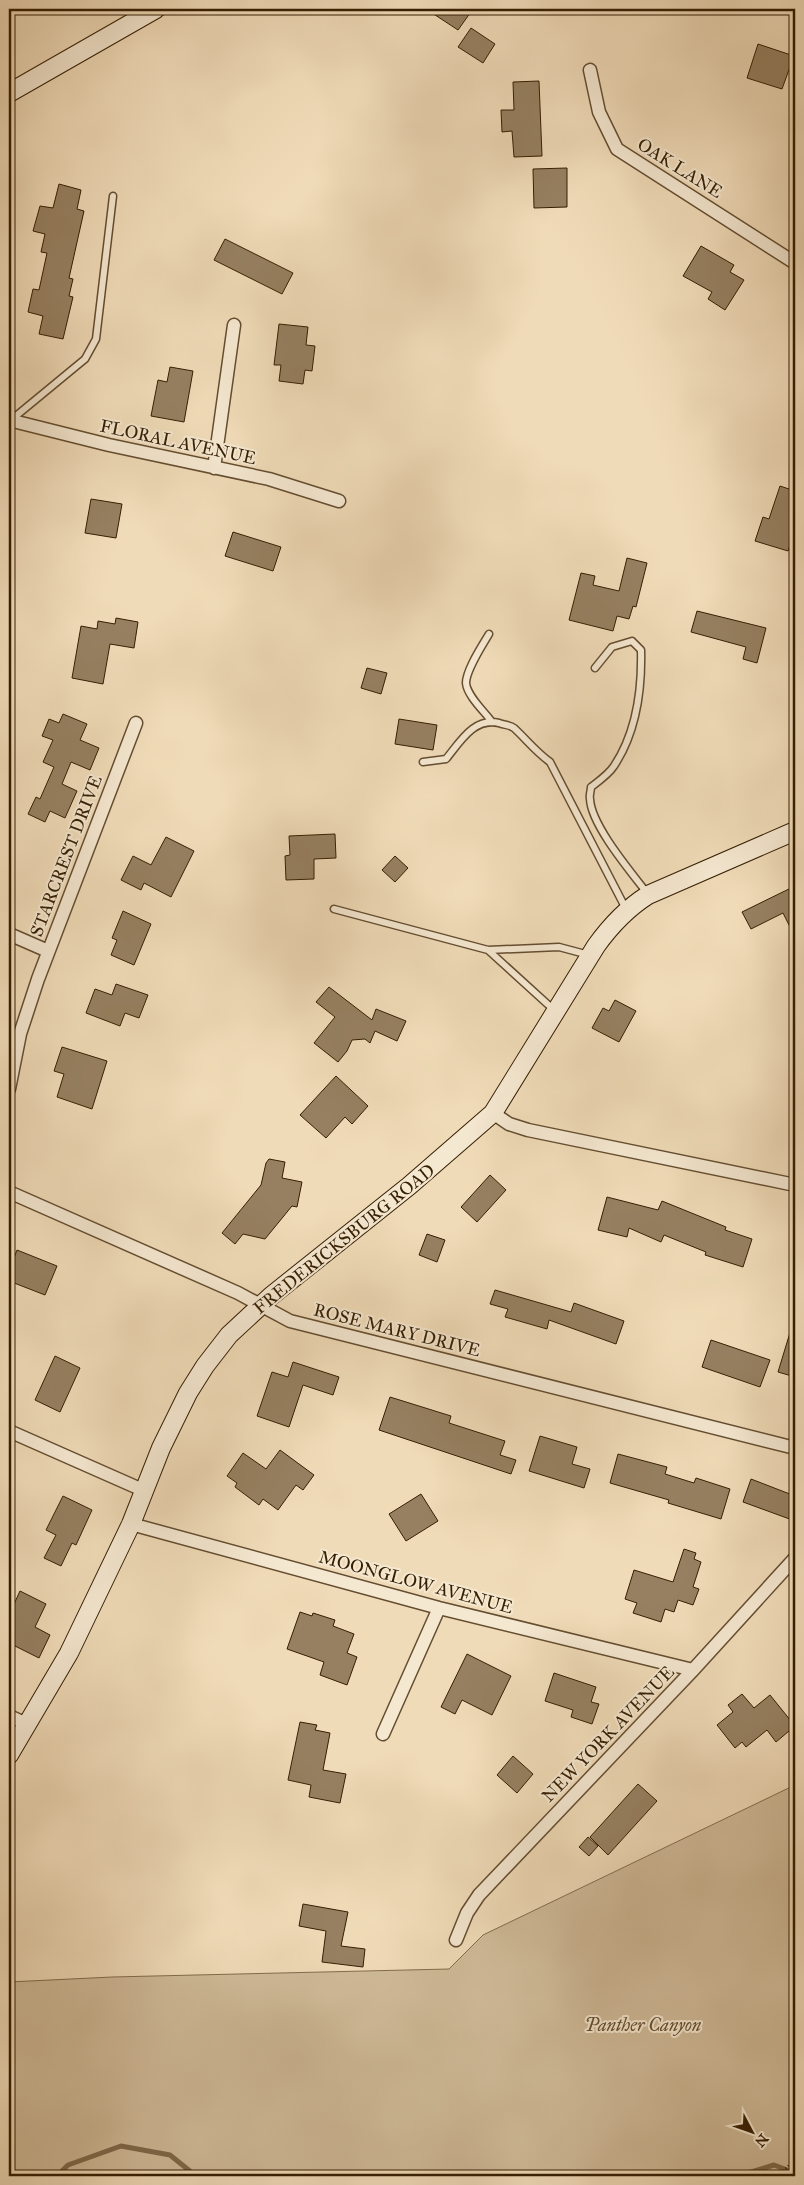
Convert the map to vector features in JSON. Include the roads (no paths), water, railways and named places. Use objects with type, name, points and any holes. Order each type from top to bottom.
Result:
[{"type":"street","points":[[9,93],[156,9]]},
{"type":"street","name":"OAK LANE","points":[[590,70],[599,112],[617,149],[795,263]]},
{"type":"street","points":[[214,468],[234,325]]},
{"type":"street","name":"FLORAL AVENUE","points":[[9,420],[108,445],[269,479],[339,501]]},
{"type":"street","name":"STARCREST DRIVE","points":[[9,1089],[20,1034],[48,951],[136,723]]},
{"type":"street","name":"FREDERICKSBURG ROAD","points":[[9,1755],[69,1653],[131,1524],[161,1448],[188,1393],[205,1366],[228,1336],[261,1306],[409,1186],[492,1113],[590,955],[611,925],[626,910],[648,895],[795,831]]},
{"type":"street","points":[[9,934],[48,951]]},
{"type":"street","points":[[492,1113],[509,1124],[528,1130],[795,1185]]},
{"type":"street","name":"ROSE MARY DRIVE","points":[[9,1192],[229,1290],[290,1321],[795,1448]]},
{"type":"street","points":[[9,1432],[145,1491]]},
{"type":"street","name":"MOONGLOW AVENUE","points":[[131,1524],[439,1608],[693,1670]]},
{"type":"street","name":"NEW YORK AVENUE","points":[[456,1940],[467,1913],[479,1895],[693,1670],[795,1558]]},
{"type":"street","points":[[383,1734],[439,1608]]},
{"type":"street","points":[[9,1716],[27,1724]]},
{"type":"lane","points":[[9,420],[85,359],[91,351],[96,339],[113,196]]},
{"type":"lane","points":[[489,634],[468,673],[466,684],[471,695],[492,722]]},
{"type":"lane","points":[[595,668],[612,646],[632,641],[641,650],[642,676],[630,737],[614,768],[591,787],[590,799],[595,818],[648,895]]},
{"type":"lane","points":[[423,762],[446,759],[468,732],[482,723],[492,722],[512,726],[534,751],[550,762],[626,910]]},
{"type":"lane","points":[[334,909],[488,950],[559,948],[590,955]]},
{"type":"lane","points":[[488,950],[555,1011]]},
{"type":"waterway","points":[[57,2176],[68,2165],[121,2146],[170,2155],[196,2176]]},
{"type":"waterway","points":[[738,2176],[774,2165],[795,2173]]},
{"type":"park label","name":"Panther Canyon","points":[[643,2025]]}]
